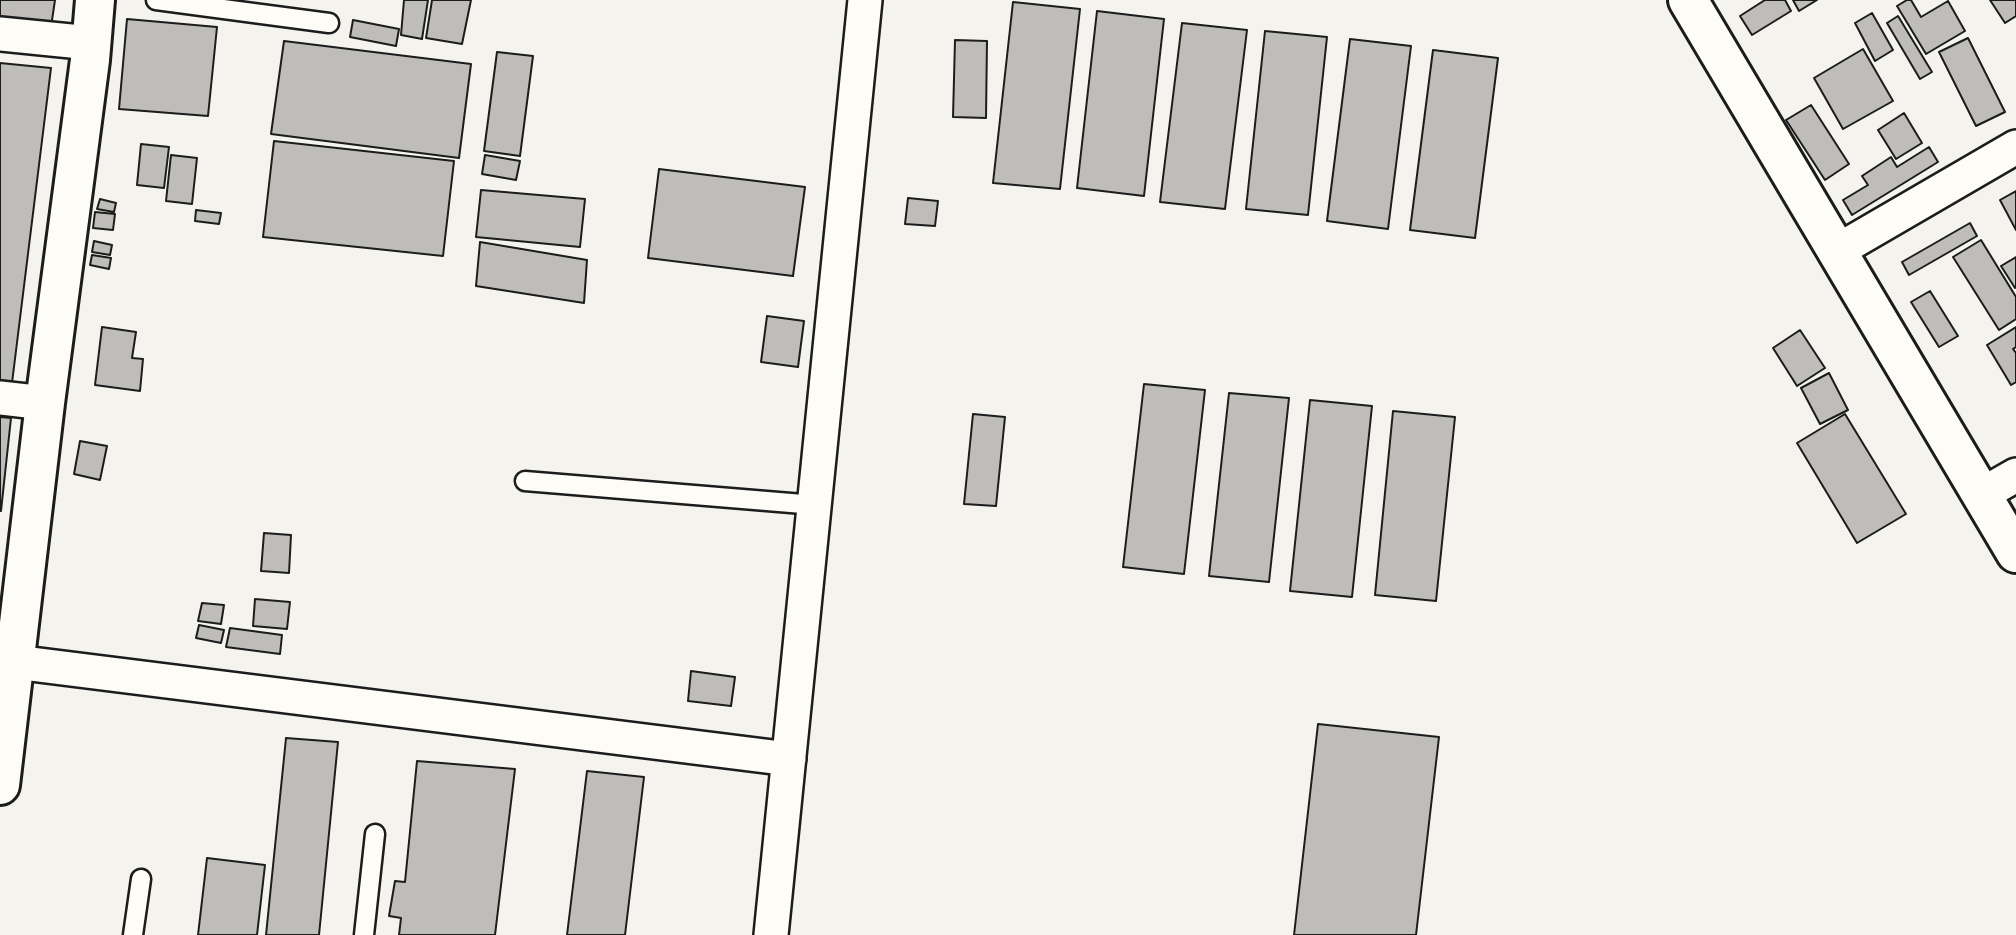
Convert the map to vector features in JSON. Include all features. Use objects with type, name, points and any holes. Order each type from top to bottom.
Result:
[{"type":"main road","points":[[0,785],[7,662],[45,403],[95,0]]},
{"type":"main road","points":[[1688,0],[2016,553]]},
{"type":"street","points":[[771,935],[865,0]]},
{"type":"street","points":[[0,34],[91,43]]},
{"type":"street","points":[[1837,251],[2016,147]]},
{"type":"street","points":[[0,398],[45,403]]},
{"type":"street","points":[[1981,495],[2016,474]]},
{"type":"street","points":[[7,662],[789,759]]},
{"type":"lane","points":[[156,0],[329,23]]},
{"type":"lane","points":[[525,481],[815,505]]},
{"type":"lane","points":[[364,935],[375,834]]},
{"type":"lane","points":[[133,935],[141,879]]},
{"type":"building","points":[[0,0],[55,0],[51,27],[0,20]]},
{"type":"building","points":[[404,0],[428,0],[422,39],[401,35]]},
{"type":"building","points":[[432,0],[471,0],[462,44],[426,38]]},
{"type":"building","points":[[1765,0],[1785,0],[1791,11],[1752,35],[1740,16]]},
{"type":"building","points":[[1793,0],[1817,0],[1799,11]]},
{"type":"building","points":[[1911,0],[1921,17],[1948,1],[1965,31],[1926,54],[1897,6]]},
{"type":"building","points":[[1990,0],[2016,0],[2016,16],[2005,23]]},
{"type":"building","points":[[1013,2],[1080,9],[1060,189],[993,183]]},
{"type":"building","points":[[1097,11],[1164,19],[1144,196],[1077,188]]},
{"type":"building","points":[[1872,13],[1893,50],[1875,61],[1855,23]]},
{"type":"building","points":[[1898,16],[1932,72],[1920,79],[1887,23]]},
{"type":"building","points":[[127,19],[217,27],[208,116],[119,109]]},
{"type":"building","points":[[353,20],[399,29],[396,46],[350,37]]},
{"type":"building","points":[[1182,23],[1247,30],[1225,209],[1160,202]]},
{"type":"building","points":[[1265,31],[1327,37],[1308,215],[1246,209]]},
{"type":"building","points":[[1968,38],[2005,112],[1976,126],[1939,52]]},
{"type":"building","points":[[1350,39],[1411,46],[1388,229],[1327,221]]},
{"type":"building","points":[[955,40],[987,41],[986,118],[953,117]]},
{"type":"building","points":[[284,41],[471,64],[459,158],[271,134]]},
{"type":"building","points":[[1863,49],[1893,101],[1843,129],[1814,78]]},
{"type":"building","points":[[1433,50],[1498,58],[1475,238],[1410,230]]},
{"type":"building","points":[[497,52],[533,56],[520,156],[484,151]]},
{"type":"building","points":[[0,63],[51,68],[12,383],[0,382]]},
{"type":"building","points":[[1811,105],[1849,164],[1825,180],[1786,120]]},
{"type":"building","points":[[1904,113],[1922,143],[1896,159],[1878,130]]},
{"type":"building","points":[[274,141],[454,161],[443,256],[263,237]]},
{"type":"building","points":[[141,144],[169,147],[164,188],[137,185]]},
{"type":"building","points":[[1929,147],[1938,162],[1852,215],[1843,200],[1868,185],[1862,176],[1891,157],[1897,167]]},
{"type":"building","points":[[171,155],[197,158],[192,204],[166,201]]},
{"type":"building","points":[[485,155],[520,161],[516,180],[482,174]]},
{"type":"building","points":[[659,169],[805,187],[793,276],[648,258]]},
{"type":"building","points":[[481,190],[585,199],[580,247],[476,237]]},
{"type":"building","points":[[2016,191],[2016,230],[2000,200]]},
{"type":"building","points":[[908,198],[938,201],[935,226],[905,224]]},
{"type":"building","points":[[100,199],[116,203],[114,212],[97,209]]},
{"type":"building","points":[[196,210],[221,213],[219,224],[195,221]]},
{"type":"building","points":[[95,212],[115,214],[113,230],[93,228]]},
{"type":"building","points":[[1970,223],[1977,236],[1909,275],[1902,262]]},
{"type":"building","points":[[1981,240],[2016,297],[2016,319],[1999,330],[1953,257]]},
{"type":"building","points":[[94,241],[112,245],[110,255],[92,252]]},
{"type":"building","points":[[480,242],[587,260],[584,303],[476,286]]},
{"type":"building","points":[[92,255],[111,258],[109,269],[90,265]]},
{"type":"building","points":[[2016,257],[2016,287],[2015,288],[2001,266]]},
{"type":"building","points":[[1930,291],[1958,336],[1939,347],[1911,302]]},
{"type":"building","points":[[767,316],[804,321],[798,367],[761,362]]},
{"type":"building","points":[[102,327],[136,332],[132,358],[143,359],[140,391],[95,385]]},
{"type":"building","points":[[2016,327],[2016,347],[2013,349],[2016,353],[2016,382],[2011,385],[1987,345]]},
{"type":"building","points":[[1800,330],[1825,368],[1797,386],[1773,348]]},
{"type":"building","points":[[1829,373],[1848,410],[1820,424],[1801,388]]},
{"type":"building","points":[[1144,384],[1205,390],[1184,574],[1123,567]]},
{"type":"building","points":[[1229,393],[1289,398],[1269,582],[1209,576]]},
{"type":"building","points":[[1310,400],[1372,406],[1352,597],[1290,591]]},
{"type":"building","points":[[1393,411],[1455,417],[1436,601],[1375,595]]},
{"type":"building","points":[[973,414],[1005,417],[996,506],[964,504]]},
{"type":"building","points":[[1845,414],[1906,514],[1857,543],[1797,443]]},
{"type":"building","points":[[0,417],[11,418],[1,511],[0,511]]},
{"type":"building","points":[[80,441],[107,446],[100,480],[74,474]]},
{"type":"building","points":[[264,533],[291,535],[289,573],[261,571]]},
{"type":"building","points":[[255,599],[290,602],[287,629],[253,626]]},
{"type":"building","points":[[202,603],[224,605],[221,624],[198,621]]},
{"type":"building","points":[[199,625],[224,630],[221,643],[196,638]]},
{"type":"building","points":[[230,628],[282,635],[280,654],[226,647]]},
{"type":"building","points":[[691,671],[735,677],[731,706],[688,701]]},
{"type":"building","points":[[1318,724],[1439,737],[1416,935],[1294,935]]},
{"type":"building","points":[[286,738],[338,742],[319,935],[266,935]]},
{"type":"building","points":[[417,761],[515,769],[495,935],[399,935],[401,918],[389,916],[395,881],[405,882]]},
{"type":"building","points":[[587,771],[644,777],[625,935],[567,935]]},
{"type":"building","points":[[207,858],[265,865],[257,935],[198,935]]}]
